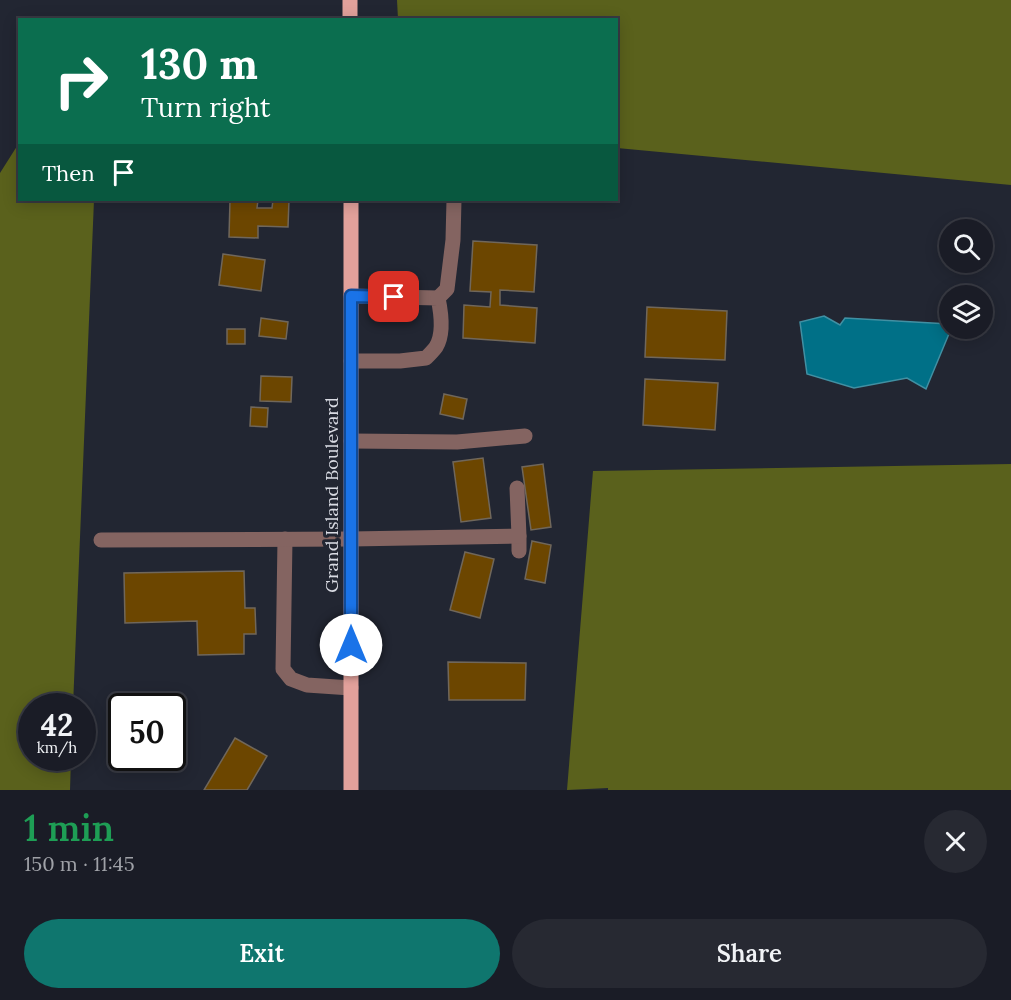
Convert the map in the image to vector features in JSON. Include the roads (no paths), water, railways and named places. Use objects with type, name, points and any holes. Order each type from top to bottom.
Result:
[{"type":"main road","points":[[350,0],[350,18]]},
{"type":"main road","name":"Grand Island Boulevard","points":[[351,201],[351,790]]},
{"type":"lane","points":[[351,296],[438,298],[447,289],[453,240],[454,201]]},
{"type":"lane","points":[[351,361],[400,361],[426,358],[437,345],[440,331],[438,298]]},
{"type":"lane","points":[[351,441],[458,442],[525,436]]},
{"type":"lane","points":[[517,488],[519,551]]},
{"type":"lane","points":[[101,540],[519,536]]},
{"type":"lane","points":[[285,539],[283,669],[291,679],[307,686],[351,688]]},
{"type":"water","points":[[824,316],[840,325],[845,318],[939,323],[939,339],[947,339],[926,389],[907,378],[854,388],[807,374],[800,322]]}]
